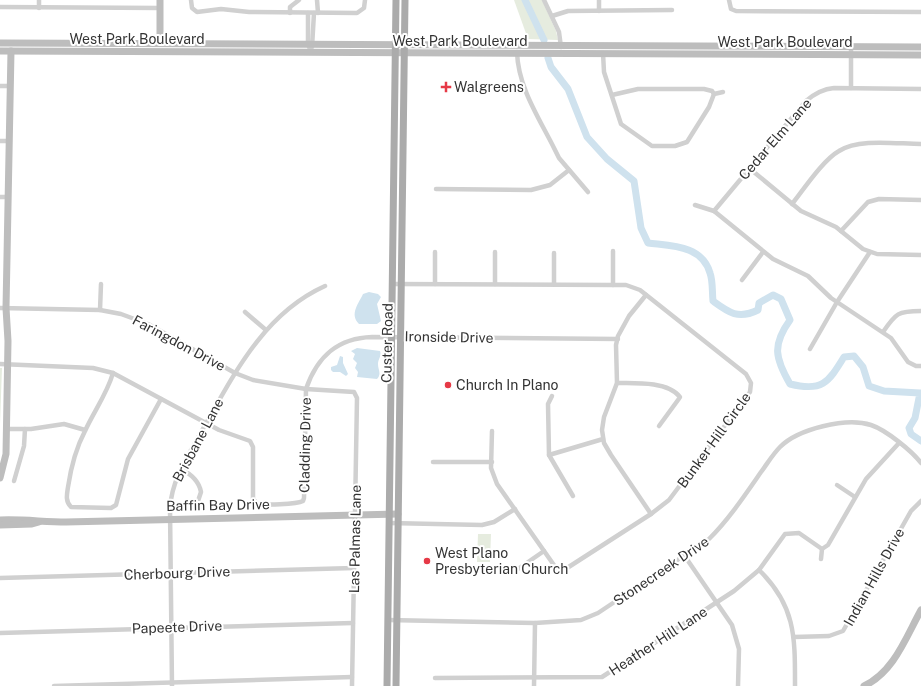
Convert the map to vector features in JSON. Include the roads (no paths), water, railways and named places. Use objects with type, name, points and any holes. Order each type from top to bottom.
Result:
[{"type":"main road","points":[[160,0],[160,43]]},
{"type":"main road","name":"Custer Road","points":[[387,686],[396,0]]},
{"type":"main road","name":"Custer Road","points":[[396,686],[405,0]]},
{"type":"main road","name":"West Park Boulevard","points":[[0,43],[517,44],[921,47]]},
{"type":"main road","points":[[223,44],[223,52]]},
{"type":"main road","points":[[474,44],[474,54]]},
{"type":"main road","name":"West Park Boulevard","points":[[0,51],[311,52],[396,54],[561,53],[921,55]]},
{"type":"main road","points":[[0,478],[6,454],[3,308],[4,252],[10,141],[11,51]]},
{"type":"main road","name":"Baffin Bay Drive","points":[[0,525],[32,524],[39,522],[398,514]]},
{"type":"main road","name":"Baffin Bay Drive","points":[[0,520],[32,519],[39,522]]},
{"type":"main road","points":[[864,686],[876,679],[891,664],[921,610]]},
{"type":"street","points":[[39,0],[39,8]]},
{"type":"street","points":[[191,0],[192,8],[197,12],[230,9],[249,12],[290,13],[358,12],[365,6],[365,0]]},
{"type":"street","points":[[290,13],[290,7],[299,0]]},
{"type":"street","points":[[310,44],[317,0]]},
{"type":"street","points":[[544,0],[559,32],[561,53]]},
{"type":"street","points":[[599,0],[599,11]]},
{"type":"street","points":[[729,0],[731,9],[736,11],[921,12]]},
{"type":"street","points":[[0,7],[160,8]]},
{"type":"street","points":[[552,16],[564,11],[672,10]]},
{"type":"street","points":[[308,13],[311,52]]},
{"type":"street","points":[[11,43],[11,51]]},
{"type":"street","points":[[160,43],[160,52]]},
{"type":"street","points":[[517,44],[519,73],[523,85],[554,148],[569,170],[588,192]]},
{"type":"street","points":[[603,45],[604,72],[621,124],[624,128],[652,146],[675,146],[687,142],[709,107],[714,94]]},
{"type":"street","points":[[851,46],[851,88]]},
{"type":"street","points":[[0,86],[11,86]]},
{"type":"street","name":"Cedar Elm Lane","points":[[714,211],[806,101],[813,95],[830,88],[921,89]]},
{"type":"street","points":[[612,95],[638,89],[704,89],[712,91],[714,94]]},
{"type":"street","points":[[714,94],[723,92]]},
{"type":"street","points":[[0,140],[10,141]]},
{"type":"street","points":[[792,204],[831,157],[847,147],[863,144],[921,144]]},
{"type":"street","points":[[749,168],[801,211],[826,221],[870,252],[887,255],[921,255]]},
{"type":"street","points":[[436,189],[531,190],[550,185],[569,170]]},
{"type":"street","points":[[0,197],[8,197]]},
{"type":"street","points":[[841,231],[868,202],[880,199],[921,200]]},
{"type":"street","points":[[695,205],[714,211],[764,252],[808,276],[836,302],[883,332],[896,343],[908,362],[921,366]]},
{"type":"street","points":[[613,251],[613,285]]},
{"type":"street","points":[[435,252],[435,284]]},
{"type":"street","points":[[494,284],[495,252]]},
{"type":"street","points":[[554,252],[554,284]]},
{"type":"street","points":[[742,280],[764,252]]},
{"type":"street","points":[[810,349],[836,302],[870,252]]},
{"type":"street","points":[[100,310],[101,284]]},
{"type":"street","name":"Bunker Hill Circle","points":[[392,284],[554,284],[613,285],[633,287],[646,295],[746,374],[752,383],[750,392],[676,493],[651,514],[570,568],[561,570],[556,568],[496,484],[491,468],[492,431]]},
{"type":"street","name":"Brisbane Lane","points":[[172,684],[170,573],[171,494],[181,468],[235,372],[247,354],[266,330],[288,308],[311,292],[325,286]]},
{"type":"street","points":[[646,295],[622,327],[616,345],[617,383],[604,417],[602,430],[603,439],[611,455],[651,514]]},
{"type":"street","name":"Faringdon Drive","points":[[3,308],[100,310],[128,316],[148,324],[235,372],[264,383],[306,389],[354,392]]},
{"type":"street","points":[[883,332],[894,317],[900,312],[921,311]]},
{"type":"street","points":[[245,312],[266,330]]},
{"type":"street","name":"Ironside Drive","points":[[306,389],[321,358],[334,347],[347,340],[362,337],[618,339]]},
{"type":"street","points":[[4,364],[93,368],[113,373],[206,424]]},
{"type":"street","points":[[113,373],[108,388],[85,430],[76,452],[67,500],[69,506],[74,508],[111,508],[116,505],[128,459],[161,399]]},
{"type":"street","points":[[617,383],[648,383],[668,389],[680,396],[659,426]]},
{"type":"street","name":"Cladding Drive","points":[[206,424],[252,442],[253,498],[255,502],[261,504],[297,503],[303,501],[306,389]]},
{"type":"street","name":"Las Palmas Lane","points":[[352,686],[357,398],[354,392]]},
{"type":"street","points":[[552,396],[548,404],[549,455],[573,496]]},
{"type":"street","name":"Stonecreek Drive","points":[[388,620],[535,623],[569,622],[581,620],[598,613],[709,539],[722,526],[778,448],[794,436],[829,425],[860,423],[879,428],[908,450],[921,463]]},
{"type":"street","points":[[6,428],[25,429],[64,424],[85,430]]},
{"type":"street","points":[[14,481],[24,446],[25,429]]},
{"type":"street","points":[[549,455],[603,439]]},
{"type":"street","points":[[821,559],[822,549],[828,545],[855,497],[870,474],[899,444]]},
{"type":"street","points":[[433,462],[492,462]]},
{"type":"street","points":[[181,468],[192,476],[197,482],[201,492],[198,501]]},
{"type":"street","points":[[837,485],[855,497]]},
{"type":"street","name":"Indian Hills Drive","points":[[794,637],[829,636],[843,631],[911,512],[921,501]]},
{"type":"street","points":[[389,524],[482,525],[499,519],[514,509]]},
{"type":"street","name":"Heather Hill Lane","points":[[435,678],[602,676],[718,603],[759,570],[786,534],[790,532],[799,533],[822,549]]},
{"type":"street","points":[[518,570],[544,551]]},
{"type":"street","points":[[684,555],[718,603],[732,625],[737,637],[738,686]]},
{"type":"street","name":"Cherbourg Drive","points":[[0,578],[354,568]]},
{"type":"street","points":[[759,570],[766,577],[784,604],[793,627],[796,686]]},
{"type":"street","name":"Papeete Drive","points":[[0,633],[353,623]]},
{"type":"street","points":[[534,686],[535,623]]},
{"type":"street","points":[[54,686],[352,678]]},
{"type":"water","points":[[369,292],[378,294],[381,297],[377,304],[381,321],[377,324],[359,324],[356,320],[355,312],[363,294]]},
{"type":"water","points":[[357,348],[380,351],[381,354],[378,364],[380,374],[377,379],[357,377],[358,372],[355,368],[357,363],[353,359],[355,354],[351,351]]},
{"type":"water","points":[[340,356],[343,357],[343,363],[348,374],[346,376],[340,372],[333,372],[331,370],[331,367],[337,365]]},
{"type":"waterway","points":[[525,0],[544,40]]},
{"type":"waterway","points":[[548,58],[551,67],[568,89],[587,137],[607,159],[634,181],[641,228],[648,243],[676,246],[693,252],[700,257],[706,264],[711,276],[713,301],[729,311],[739,314],[751,313],[758,310],[759,303],[773,295],[781,299],[790,320],[780,337],[778,352],[781,367],[790,384],[810,387],[817,386],[828,379],[844,357],[854,356],[863,367],[869,386],[884,391],[920,393],[915,418],[909,428],[911,434],[921,441]]},
{"type":"place","name":"Walgreens","points":[[446,87]]},
{"type":"place","name":"Church In Plano","points":[[448,385]]},
{"type":"place","name":"West Plano Presbyterian Church","points":[[427,561]]}]
